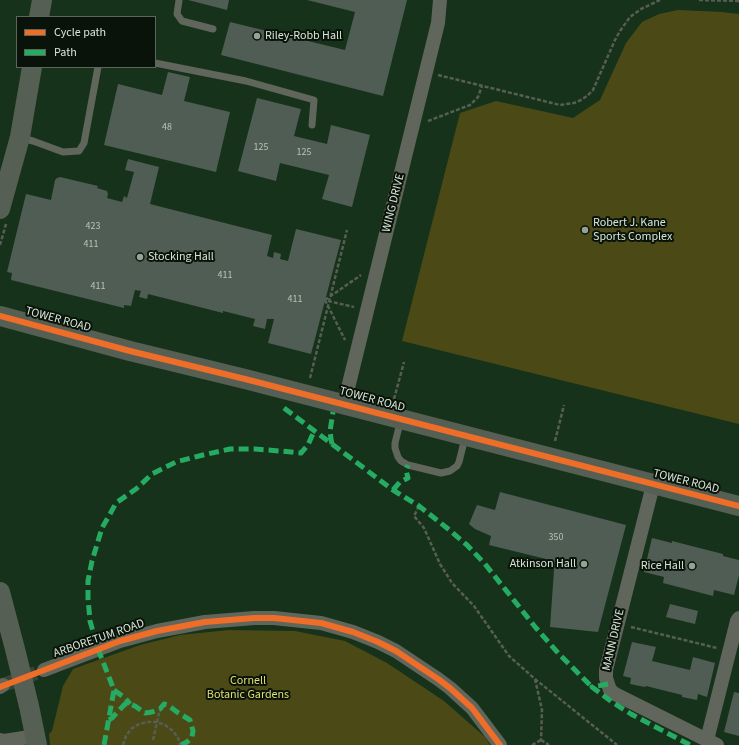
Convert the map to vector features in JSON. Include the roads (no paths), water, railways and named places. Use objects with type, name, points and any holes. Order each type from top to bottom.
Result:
[{"type":"street","points":[[39,16],[42,0]]},
{"type":"street","name":"WING DRIVE","points":[[344,404],[438,23],[440,0]]},
{"type":"street","points":[[0,209],[20,137],[32,68]]},
{"type":"street","name":"TOWER ROAD","points":[[0,316],[130,351],[245,378],[653,485],[739,506]]},
{"type":"street","name":"MANN DRIVE","points":[[653,485],[606,670],[606,678],[610,690],[622,698],[712,742],[729,651],[739,618]]},
{"type":"street","points":[[0,592],[37,740],[0,740]]},
{"type":"street","name":"ARBORETUM ROAD","points":[[44,670],[120,642],[157,631],[205,622],[267,618],[321,623],[353,632],[378,642],[396,651],[438,679],[472,708],[500,745]]},
{"type":"lane","points":[[179,0],[177,14],[182,22],[213,29]]},
{"type":"lane","points":[[156,63],[246,82],[314,100],[312,125]]},
{"type":"lane","points":[[20,137],[63,152],[79,151],[84,143],[98,68]]},
{"type":"lane","points":[[401,419],[395,448],[401,461],[408,465],[441,473],[450,471],[457,466],[459,462],[466,436]]},
{"type":"tunnel","points":[[3,685],[44,670]]},
{"type":"place","name":"Riley-Robb Hall","points":[[257,36]]},
{"type":"place","name":"Robert J. Kane Sports Complex","points":[[585,230]]},
{"type":"place","name":"Stocking Hall","points":[[140,257]]},
{"type":"place","name":"Atkinson Hall","points":[[584,564]]},
{"type":"place","name":"Rice Hall","points":[[692,566]]},
{"type":"park label","name":"Cornell Botanic Gardens","points":[[248,688]]}]
